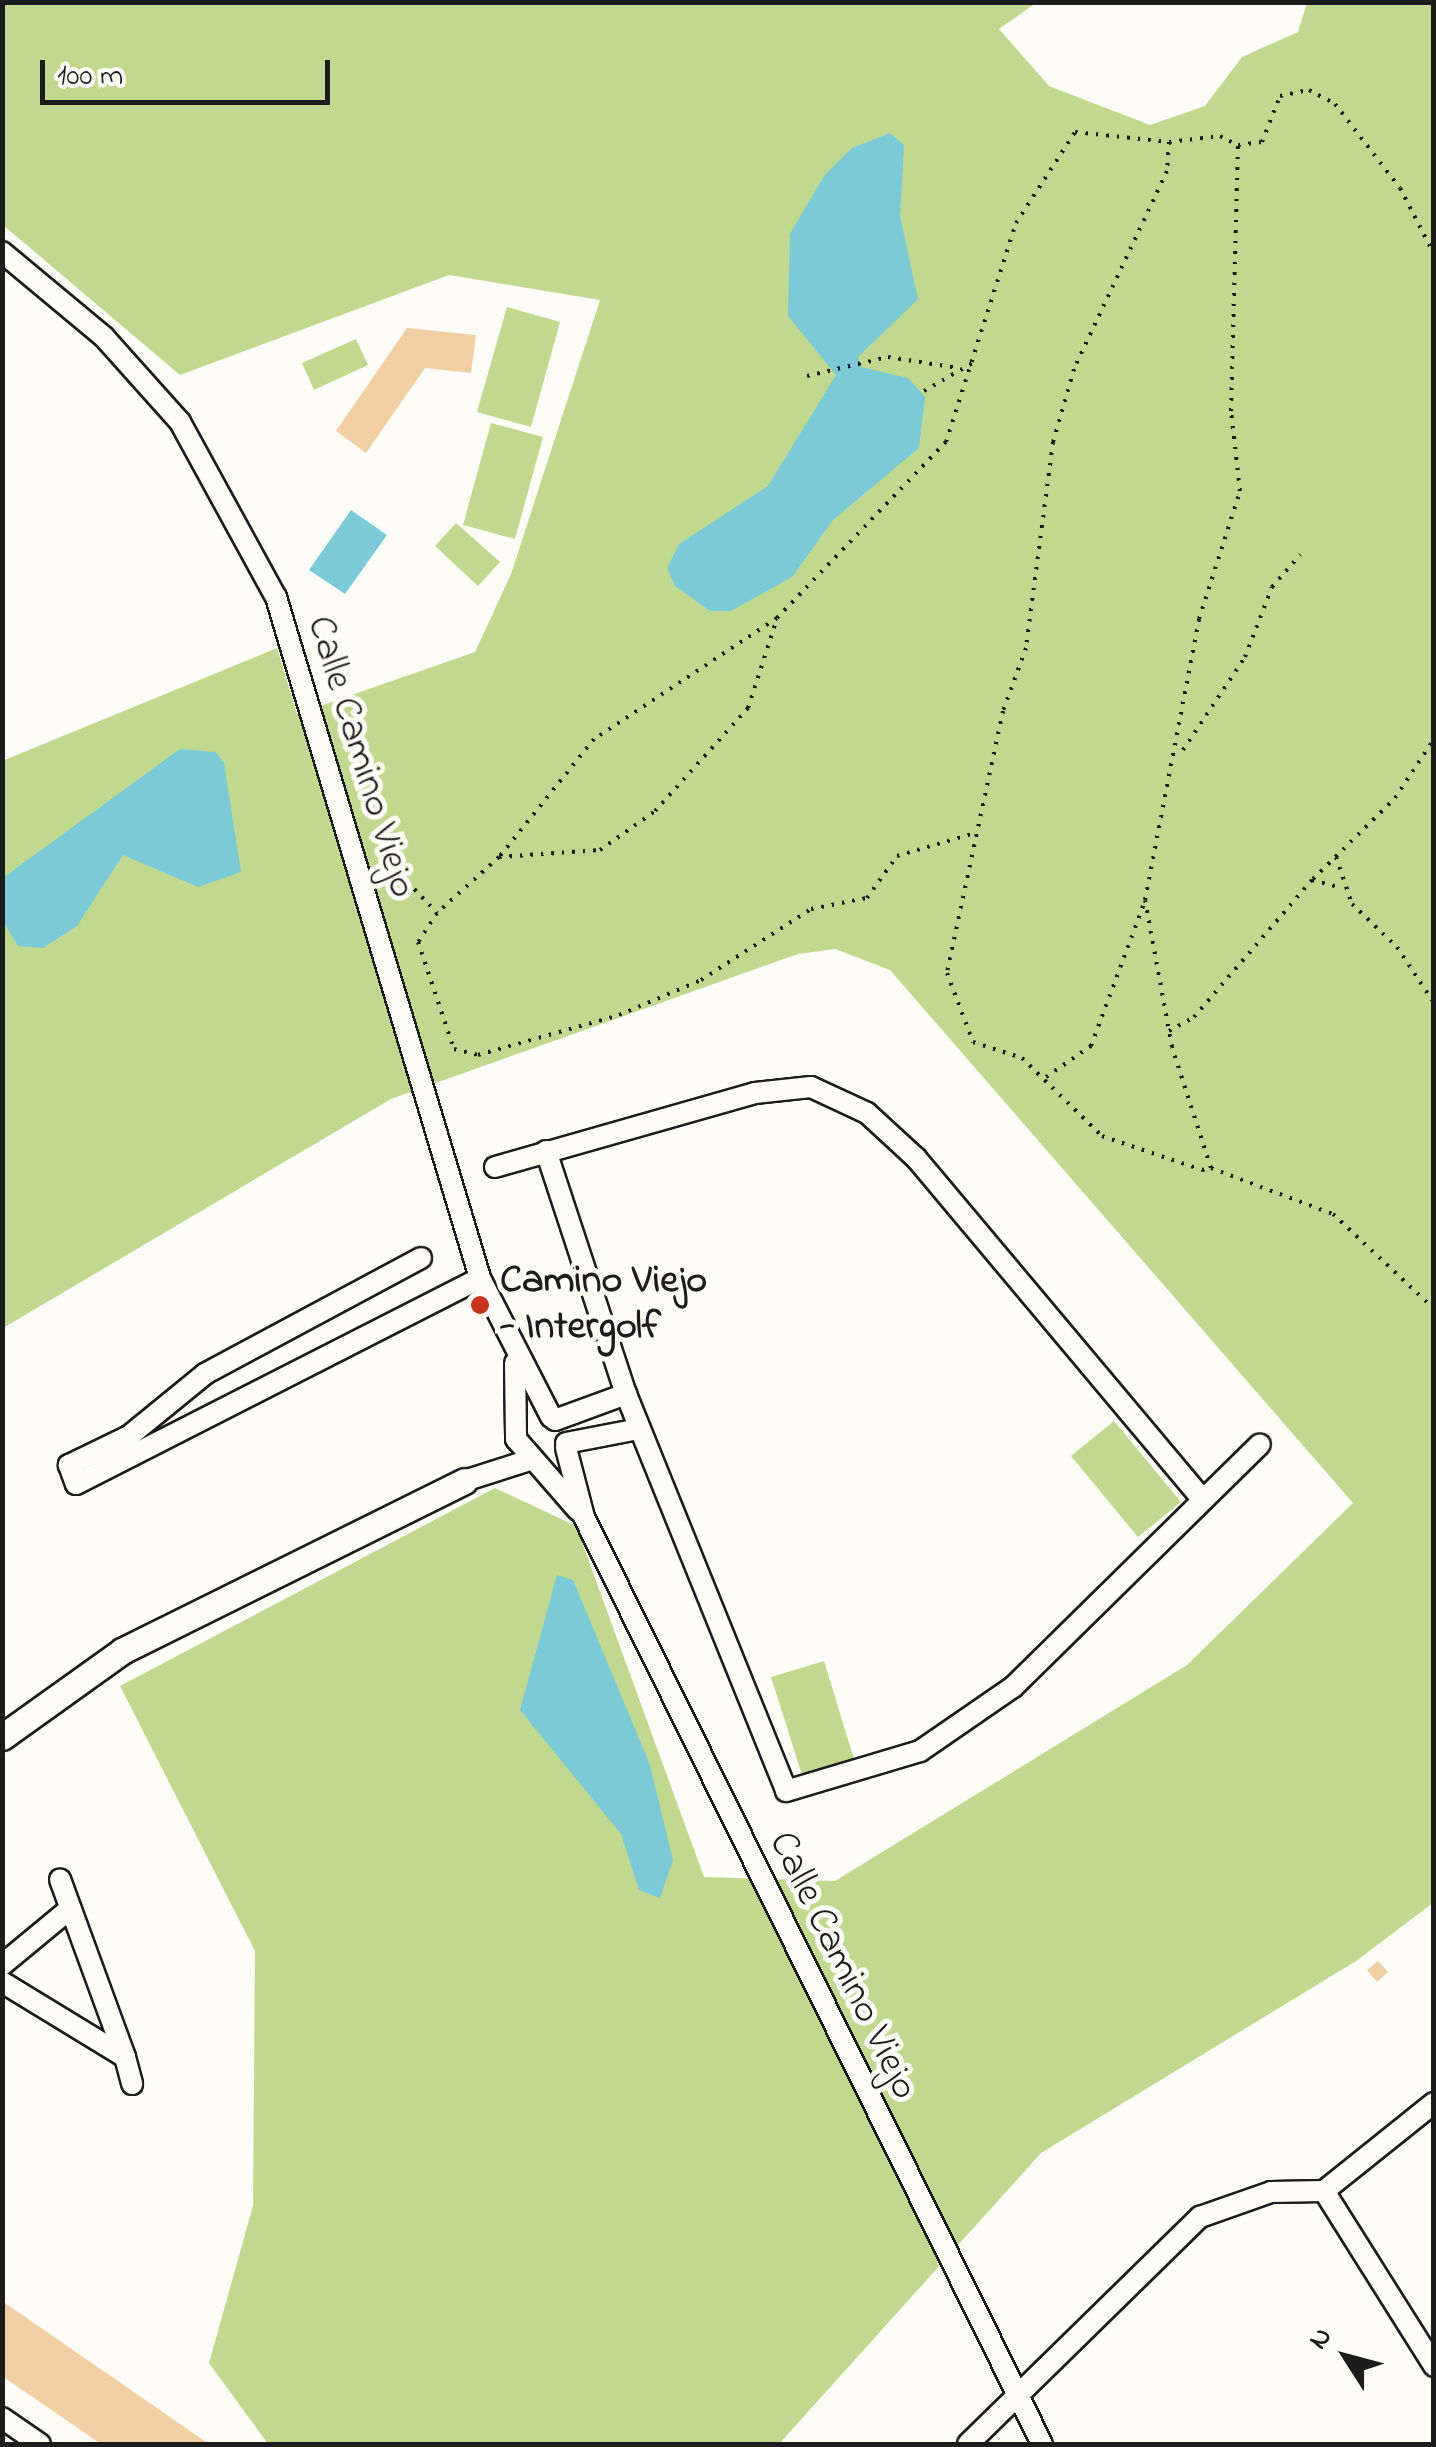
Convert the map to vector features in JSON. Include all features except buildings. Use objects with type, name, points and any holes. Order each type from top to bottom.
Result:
[{"type":"street","name":"Calle Camino Viejo","points":[[2,252],[104,337],[180,422],[233,507],[276,597],[480,1278],[515,1361],[566,1446],[584,1516],[1042,2444]]},
{"type":"street","points":[[495,1166],[774,1091],[811,1087],[867,1113],[916,1158],[1200,1498]]},
{"type":"street","points":[[546,1151],[626,1394],[786,1792],[920,1751],[1013,1687],[1200,1498],[1260,1444]]},
{"type":"street","points":[[422,1258],[236,1354],[129,1436],[69,1465],[76,1484],[480,1278]]},
{"type":"street","name":"Calle Camino Viejo","points":[[515,1361],[517,1435],[535,1463],[584,1516]]},
{"type":"street","points":[[464,1481],[517,1435],[532,1416],[553,1419],[626,1394]]},
{"type":"street","points":[[2,1737],[122,1650],[464,1481],[535,1463],[566,1446],[640,1429]]},
{"type":"street","points":[[60,1879],[132,2084]]},
{"type":"street","points":[[2,1966],[70,1908]]},
{"type":"street","points":[[2,1982],[125,2057]]},
{"type":"street","points":[[968,2444],[1200,2217],[1271,2192],[1324,2191],[1434,2103]]},
{"type":"street","points":[[1324,2191],[1434,2366]]},
{"type":"street","points":[[2,2418],[40,2444]]},
{"type":"path","points":[[975,833],[897,856],[867,898],[811,909],[701,980],[478,1055],[446,1039],[420,954],[436,913],[499,857],[594,739],[777,618],[930,465],[976,361],[1016,223],[1057,150],[1075,132],[1102,129],[1169,142],[1220,136],[1238,146],[1262,142],[1280,96],[1308,90],[1335,104],[1400,188],[1434,254]]},
{"type":"path","points":[[1169,142],[1166,171],[1074,369],[1053,442],[1026,648],[975,833],[970,894],[950,951],[954,1006],[974,1042],[1046,1077],[1073,1116],[1102,1136],[1211,1168],[1333,1214],[1434,1309]]},
{"type":"path","points":[[1046,1077],[1091,1046],[1145,900],[1180,753],[1200,619],[1240,491],[1231,411],[1238,146]]},
{"type":"path","points":[[807,376],[866,360],[958,368]]},
{"type":"path","points":[[924,390],[976,361]]},
{"type":"path","points":[[1180,753],[1245,657],[1272,586],[1300,555]]},
{"type":"path","points":[[499,857],[600,850],[655,811],[748,708],[777,618]]},
{"type":"path","points":[[1169,1031],[1194,1017],[1312,880],[1394,798],[1434,739]]},
{"type":"path","points":[[1336,856],[1342,888],[1434,1003]]},
{"type":"path","points":[[363,888],[400,874],[436,913]]},
{"type":"path","points":[[1312,880],[1342,888]]},
{"type":"path","points":[[1145,900],[1169,1031],[1211,1168]]},
{"type":"green space","points":[[3,3],[1036,3],[999,29],[1049,86],[1150,125],[1205,106],[1242,57],[1298,32],[1307,3],[1433,3],[1433,1903],[1356,1961],[1041,2153],[779,2444],[268,2444],[209,2363],[253,2206],[255,1951],[120,1686],[495,1488],[576,1526],[704,1877],[835,1881],[1187,1665],[1353,1503],[890,970],[835,949],[798,954],[391,1099],[3,1328],[2,761],[277,648],[297,714],[475,652],[511,574],[600,300],[449,275],[180,375],[3,225]]},
{"type":"green space","points":[[507,307],[560,322],[531,427],[477,412]]},
{"type":"green space","points":[[356,339],[368,365],[314,390],[302,363]]},
{"type":"green space","points":[[491,423],[543,437],[515,539],[463,525]]},
{"type":"green space","points":[[456,523],[500,562],[478,586],[435,546]]},
{"type":"green space","points":[[1114,1421],[1181,1502],[1138,1537],[1071,1456]]},
{"type":"green space","points":[[824,1661],[854,1759],[802,1775],[771,1677]]},
{"type":"water","points":[[890,133],[904,145],[900,216],[918,299],[858,357],[861,367],[908,378],[925,397],[919,448],[833,520],[792,577],[731,611],[710,611],[675,586],[667,568],[679,544],[768,486],[836,375],[788,316],[790,234],[824,176],[852,148]]},
{"type":"water","points":[[351,510],[387,535],[345,594],[309,570]]},
{"type":"water","points":[[180,749],[216,752],[224,763],[241,872],[198,887],[123,855],[77,926],[43,948],[18,946],[3,921],[4,877]]},
{"type":"water","points":[[557,1575],[573,1580],[650,1765],[673,1860],[660,1898],[639,1890],[621,1834],[520,1710]]},
{"type":"place","name":"Camino Viejo - Intergolf","points":[[480,1305]]}]
